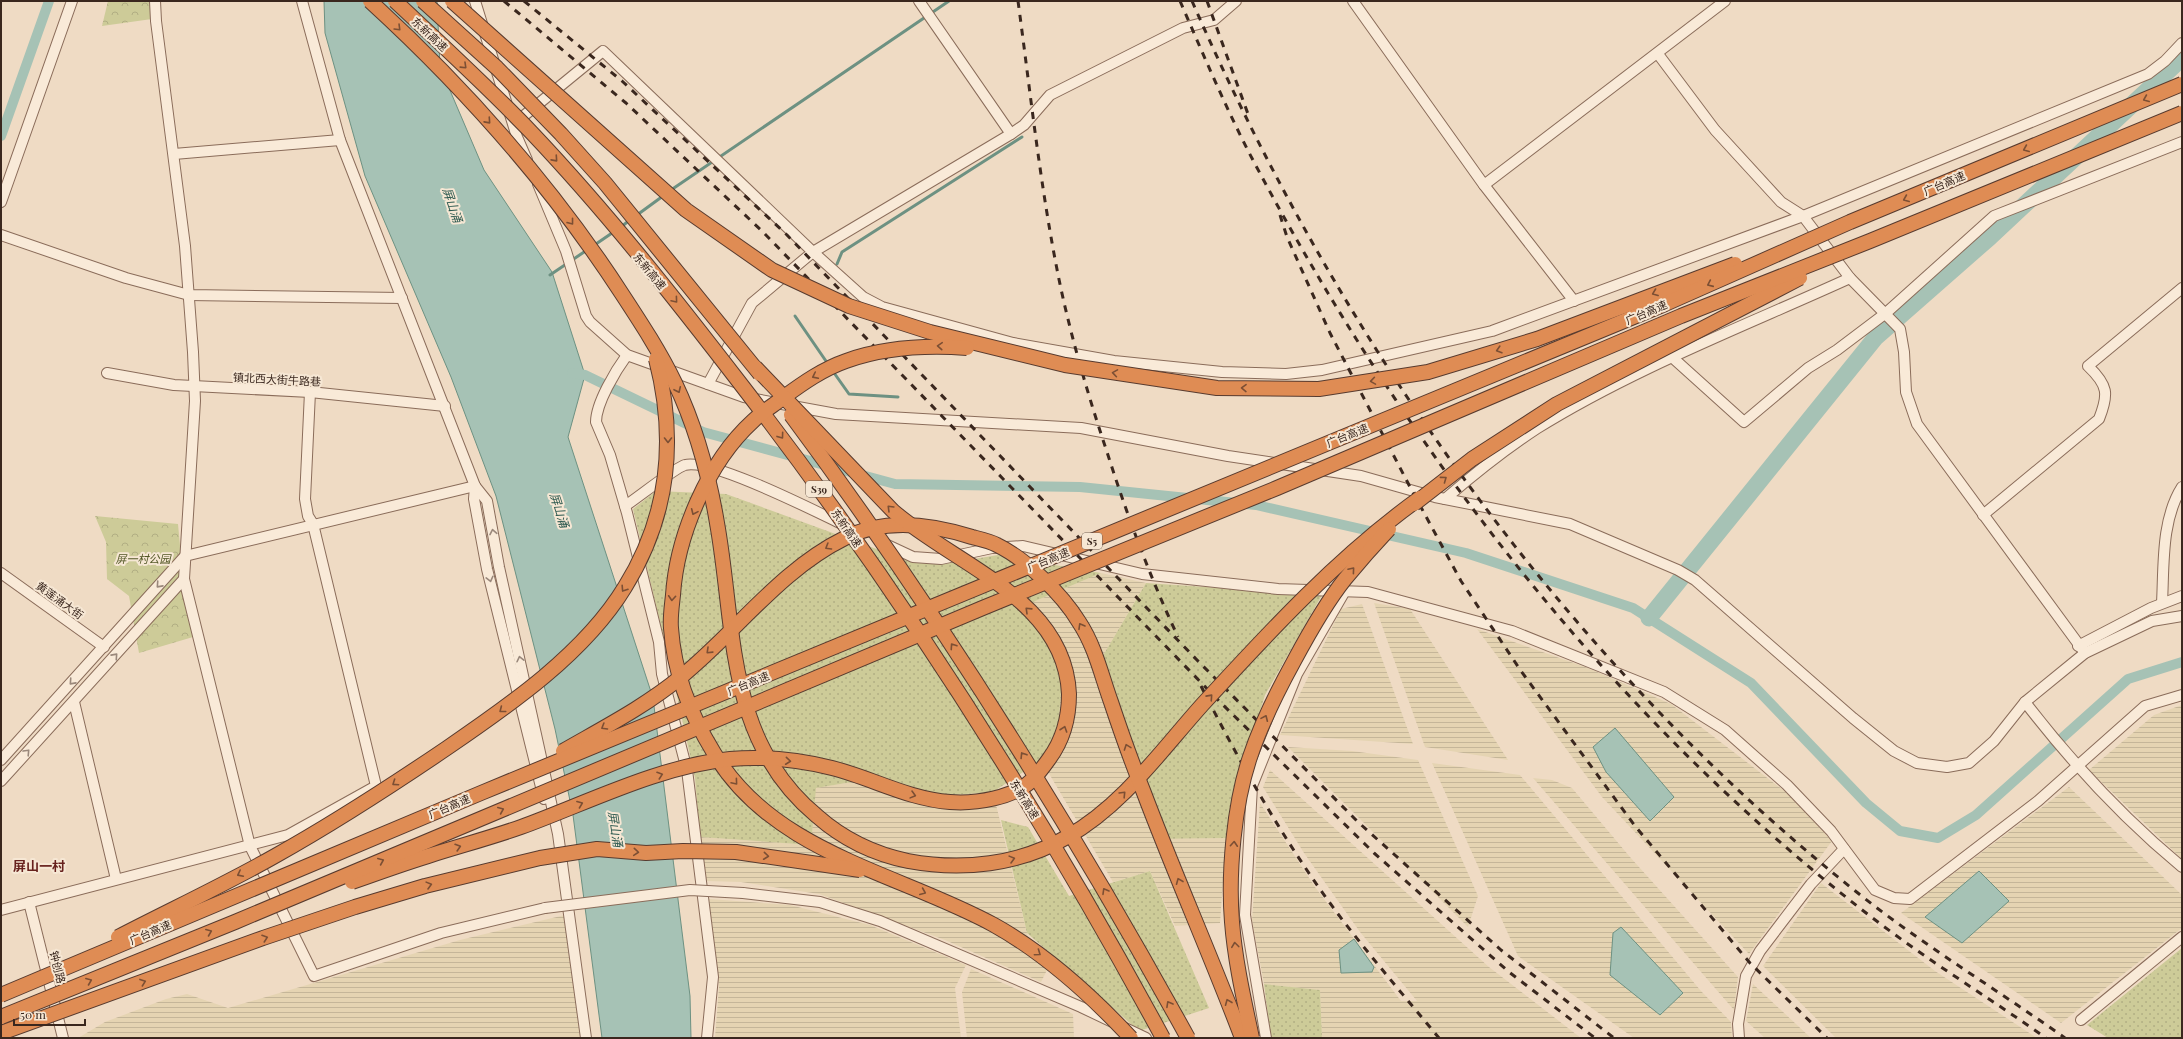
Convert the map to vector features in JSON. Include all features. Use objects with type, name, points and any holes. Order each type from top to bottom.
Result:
[{"type":"highway","points":[[370,1],[457,87],[514,151],[595,253],[647,334],[681,397],[706,472],[718,526],[736,667],[746,709],[759,743],[790,791],[823,822],[866,848],[903,860],[950,866],[974,866],[1000,862],[1046,848],[1088,824],[1123,794],[1226,678],[1345,558],[1387,522],[1472,459],[1557,404],[1870,241]]},
{"type":"highway","name":"东新高速","points":[[395,1],[486,86],[574,180],[696,326],[777,431],[890,590],[975,720],[1063,861],[1163,1038]]},
{"type":"highway","name":"东新高速","points":[[423,1],[502,73],[561,134],[605,183],[755,367],[907,578],[980,687],[1084,856],[1188,1038]]},
{"type":"highway","points":[[452,1],[686,210],[772,270],[849,306],[930,332],[1065,365],[1217,388],[1319,389],[1428,372],[1537,339],[1660,291],[1850,222]]},
{"type":"highway","name":"广台高速","points":[[3,995],[481,793],[1666,304],[1850,222],[2182,84]]},
{"type":"highway","name":"广台高速","points":[[1,1017],[235,922],[985,607],[1277,488],[1681,316],[1870,241],[2182,113]]},
{"type":"highway","points":[[3,995],[275,856],[374,797],[490,719],[535,683],[590,632],[625,588],[642,558],[660,510],[664,488],[668,440],[666,405],[656,359],[647,334]]},
{"type":"highway","points":[[1007,351],[932,345],[890,350],[846,361],[809,378],[753,421],[731,446],[707,483],[690,520],[676,559],[670,624],[674,655],[687,702],[714,754],[747,796],[767,814],[792,832],[887,877],[953,904],[1019,940],[1068,976],[1131,1038]]},
{"type":"highway","points":[[235,922],[426,856],[518,828],[623,788],[701,763],[732,759],[753,759],[809,764],[832,768],[925,798],[951,802],[976,801],[1000,797],[1031,782],[1058,746],[1066,724],[1069,706],[1068,677],[1062,656],[1052,636],[1025,606],[995,581],[914,529],[893,511],[755,367]]},
{"type":"highway","points":[[1261,1036],[1236,957],[1232,921],[1231,882],[1236,824],[1241,791],[1249,758],[1273,702],[1320,614],[1344,580],[1364,556],[1420,498]]},
{"type":"highway","points":[[481,793],[542,763],[654,697],[698,661],[791,573],[822,550],[847,537],[881,526],[911,526],[960,533],[997,544],[1019,559],[1060,597],[1071,610],[1087,635],[1144,793],[1242,1038]]},
{"type":"highway","points":[[1,1033],[263,938],[355,907],[424,886],[540,858],[597,849],[646,853],[683,851],[736,852],[818,862],[887,877]]},
{"type":"street","points":[[1,202],[72,1]]},
{"type":"street","points":[[155,1],[156,21],[174,154],[189,296],[195,401],[184,579],[250,846],[314,976],[441,933],[545,908],[690,890],[743,892],[820,902],[880,921],[1081,1007],[1146,1038]]},
{"type":"street","points":[[302,1],[340,140],[475,486],[474,499],[487,569],[543,795],[558,834],[586,1038]]},
{"type":"street","points":[[475,1],[513,124],[566,252],[586,316],[627,355],[744,397],[836,414],[1081,428],[1228,456],[1361,476],[1444,499],[1570,524],[1678,570],[1695,580],[1853,718],[1894,751],[1918,762],[1947,767],[1969,763],[1994,741],[2025,702],[2082,650],[2162,603],[2182,596]]},
{"type":"street","points":[[708,384],[752,303],[813,252],[1011,134],[1024,125],[1050,95],[1183,28],[1214,20],[1236,1]]},
{"type":"street","points":[[1353,1],[1484,185],[1574,301]]},
{"type":"street","points":[[1484,185],[1658,54],[1725,1]]},
{"type":"street","points":[[921,4],[1011,134]]},
{"type":"street","points":[[513,124],[603,51],[813,252],[863,297],[882,307],[1013,343],[1114,361],[1222,372],[1286,374],[1322,370],[1492,331],[1574,301],[1803,216],[2148,74],[2165,61],[2182,43]]},
{"type":"street","points":[[1658,54],[1715,130],[1781,202],[1803,216],[1850,278],[1886,313],[1900,329],[1904,352],[1906,392],[1917,424],[2082,650]]},
{"type":"street","points":[[174,154],[340,140]]},
{"type":"street","points":[[1673,358],[1744,422],[1808,368],[1837,350],[1886,313],[1994,216],[2182,142]]},
{"type":"street","points":[[1,235],[126,278],[189,296],[402,298]]},
{"type":"street","points":[[1444,499],[1485,465],[1537,429],[1614,386],[1850,278]]},
{"type":"street","points":[[1983,515],[2099,419],[2106,402],[2106,388],[2098,376],[2088,366],[2182,288]]},
{"type":"street","points":[[627,355],[617,369],[596,416],[597,428],[610,455],[625,506],[659,642],[662,674],[687,770],[713,977],[707,1038]]},
{"type":"street","name":"镇北西大街牛路巷","points":[[107,373],[174,385],[310,392],[445,406]]},
{"type":"street","points":[[1,910],[288,835],[376,786],[313,524],[308,516],[305,499],[310,392]]},
{"type":"street","points":[[625,506],[685,464],[708,465],[778,494],[913,557],[941,559],[992,548],[1023,546],[1142,574],[1278,589],[1368,592],[1512,631],[1664,692],[1725,730],[1787,785],[1831,831],[1875,890],[1894,898],[1910,899],[2038,801],[2145,706],[2182,695]]},
{"type":"street","points":[[1,760],[185,556],[475,486]]},
{"type":"street","points":[[2162,603],[2166,535],[2176,495],[2182,487]]},
{"type":"street","name":"黄莲涌大街","points":[[1,573],[104,647]]},
{"type":"street","points":[[1,781],[184,579]]},
{"type":"street","points":[[1235,1038],[1261,1036],[1244,915],[1252,786],[1297,674],[1345,591]]},
{"type":"street","points":[[2082,650],[2152,621],[2182,616]]},
{"type":"street","points":[[74,702],[116,879]]},
{"type":"street","points":[[2025,702],[2097,788],[2144,835],[2182,867]]},
{"type":"street","points":[[1739,1038],[1738,1024],[1746,976],[1760,951],[1811,884],[1844,850]]},
{"type":"street","name":"钟创路","points":[[30,902],[63,1038]]},
{"type":"street","points":[[2081,1020],[2182,937]]},
{"type":"shaded area","points":[[1101,573],[1146,583],[1101,659],[1156,839],[1226,838],[1220,923],[1175,926],[1150,871],[1113,882],[1041,760],[1052,647],[1033,602]]},
{"type":"shaded area","points":[[1374,603],[1410,609],[1508,760],[1425,747]]},
{"type":"shaded area","points":[[1362,604],[1413,744],[1280,735],[1341,609]]},
{"type":"shaded area","points":[[1477,629],[1588,668],[1671,704],[1787,793],[1832,841],[1749,954],[1602,797]]},
{"type":"shaded area","points":[[2182,705],[2182,859],[2089,770],[2154,715]]},
{"type":"shaded area","points":[[1288,747],[1352,751],[1418,760],[1478,896],[1468,927]]},
{"type":"shaded area","points":[[1432,763],[1520,775],[1701,991],[1731,1022],[1732,1038],[1634,1038],[1518,956]]},
{"type":"shaded area","points":[[1270,770],[1489,967],[1581,1038],[1322,1038],[1320,990],[1264,984],[1252,920],[1260,803],[1315,887],[1401,1001],[1417,1001],[1360,932],[1304,853],[1263,787]]},
{"type":"shaded area","points":[[882,777],[939,796],[993,792],[1031,955],[1048,968],[1041,982],[945,940],[819,894],[741,882],[706,881],[700,837],[811,845],[815,788]]},
{"type":"shaded area","points":[[1533,778],[1552,780],[1572,788],[1630,857],[1738,977],[1734,1010]]},
{"type":"shaded area","points":[[2069,787],[2182,895],[2182,928],[2061,1023],[1901,913]]},
{"type":"shaded area","points":[[1821,883],[1935,971],[2037,1038],[1836,1038],[1763,966]]},
{"type":"shaded area","points":[[709,899],[790,905],[870,925],[966,965],[955,988],[961,1038],[715,1038],[719,986]]},
{"type":"shaded area","points":[[565,915],[581,1038],[78,1038],[105,1022],[166,999],[187,994],[228,1008],[460,940]]},
{"type":"shaded area","points":[[971,969],[1073,1014],[1074,1038],[967,1038],[962,992]]},
{"type":"shaded area","points":[[1753,984],[1811,1038],[1765,1038],[1746,1021]]},
{"type":"green space","points":[[108,1],[151,1],[152,19],[102,26]]},
{"type":"green space","points":[[656,491],[726,494],[915,563],[944,564],[998,555],[1101,573],[1033,602],[1052,647],[1062,678],[1058,731],[1041,760],[993,792],[939,796],[882,777],[816,788],[811,845],[700,837],[695,778],[670,664],[633,509]]},
{"type":"green space","name":"屏一村公园","points":[[95,516],[178,524],[186,610],[193,637],[139,653],[129,596],[107,579],[106,542]]},
{"type":"green space","points":[[1146,583],[1322,595],[1265,695],[1233,798],[1226,838],[1156,839],[1101,659]]},
{"type":"green space","points":[[1001,820],[1028,827],[1069,896],[1150,871],[1209,1008],[1139,1031],[1027,933]]},
{"type":"green space","points":[[2182,948],[2181,1038],[2108,1038],[2087,1025]]},
{"type":"green space","points":[[1264,984],[1320,990],[1322,1038],[1271,1038]]},
{"type":"water","name":"屏山涌","points":[[324,1],[437,1],[440,67],[484,170],[552,272],[585,375],[568,437],[653,698],[690,996],[691,1038],[602,1038],[573,815],[555,729],[496,496],[451,377],[365,176],[325,33]]},
{"type":"water","points":[[1615,728],[1674,797],[1650,821],[1606,772],[1593,747]]},
{"type":"water","points":[[1979,871],[2009,901],[1962,943],[1925,917]]},
{"type":"water","points":[[1621,927],[1683,993],[1660,1015],[1610,975],[1613,933]]},
{"type":"water","points":[[1354,939],[1374,967],[1372,972],[1341,973],[1339,950]]},
{"type":"waterway","points":[[1,136],[49,1]]},
{"type":"waterway","points":[[671,190],[949,1]]},
{"type":"waterway","points":[[1649,618],[1876,337],[1990,237],[2182,58]]},
{"type":"waterway","points":[[837,264],[842,252],[1022,137]]},
{"type":"waterway","points":[[637,215],[663,196]]},
{"type":"waterway","points":[[621,227],[631,219]]},
{"type":"waterway","points":[[593,246],[615,231]]},
{"type":"waterway","points":[[550,275],[587,250]]},
{"type":"waterway","points":[[795,316],[828,364]]},
{"type":"waterway","points":[[832,370],[849,394],[898,397]]},
{"type":"waterway","points":[[572,373],[585,375],[703,432],[895,484],[1080,487],[1256,505],[1466,553],[1633,608],[1751,683],[1866,803],[1900,831],[1938,838],[1976,815],[2128,679],[2182,662]]},
{"type":"railway","points":[[504,1],[626,103],[762,231],[1220,702],[1374,853],[1509,972],[1595,1038]]},
{"type":"railway","points":[[524,1],[622,81],[787,235],[1197,660],[1358,822],[1501,950],[1614,1038]]},
{"type":"railway","points":[[1018,1],[1048,217],[1061,289],[1071,330],[1094,411],[1123,499],[1149,569],[1178,637]]},
{"type":"railway","points":[[1180,1],[1235,124],[1255,164],[1315,271],[1379,375],[1449,476],[1523,573],[1602,666],[1686,755],[1775,838],[1870,916],[1935,963],[2046,1038]]},
{"type":"railway","points":[[1192,1],[1253,131],[1321,257],[1396,380],[1478,498],[1567,610],[1664,717],[1767,816],[1877,908],[1923,942],[2065,1038]]},
{"type":"railway","points":[[1207,1],[1248,114]]},
{"type":"railway","points":[[1280,215],[1287,237],[1330,333],[1461,581],[1521,671],[1635,826],[1750,963],[1827,1038]]},
{"type":"railway","points":[[1201,686],[1248,774],[1300,860],[1350,930],[1439,1038]]},
{"type":"district","name":"屏山一村","points":[[39,865]]}]
